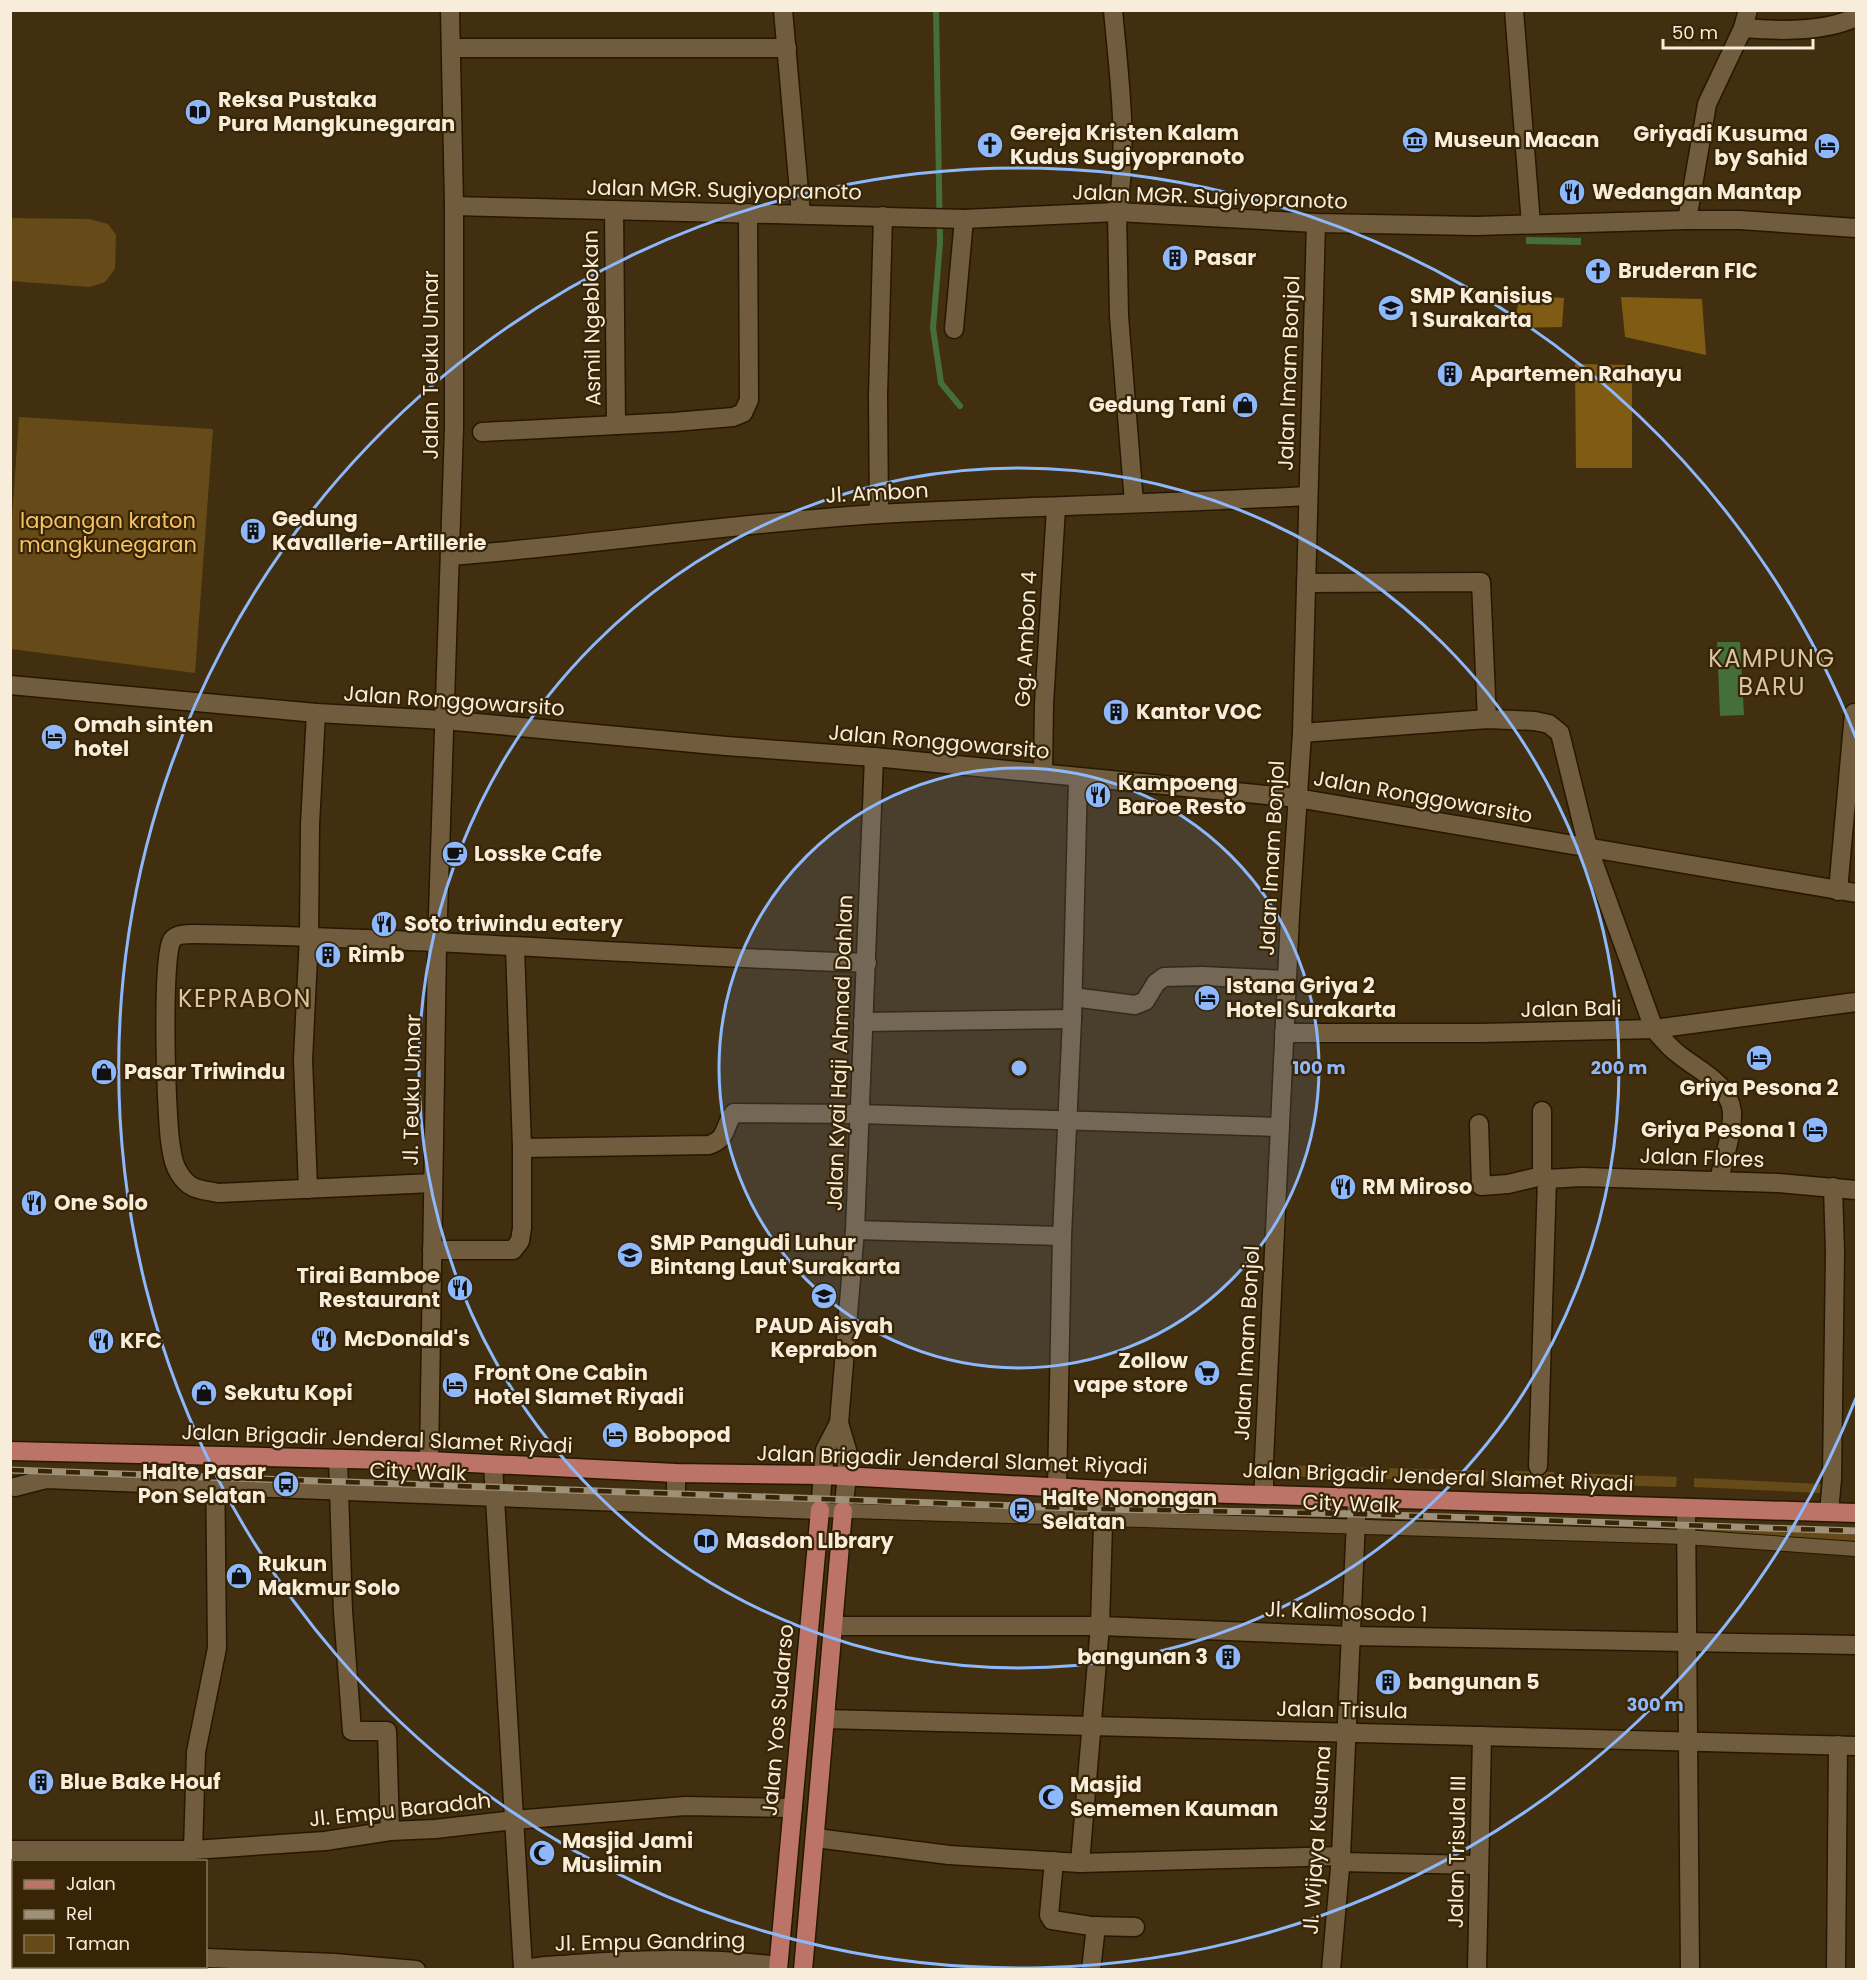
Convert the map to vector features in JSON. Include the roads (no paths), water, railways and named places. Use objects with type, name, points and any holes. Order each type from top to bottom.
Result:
[{"type":"main road","name":"Jalan Brigadir Jenderal Slamet Riyadi","points":[[10,1451],[429,1461],[676,1473],[824,1476],[1104,1490],[1857,1513]]},
{"type":"main road","name":"Jalan Yos Sudarso","points":[[778,1968],[820,1510]]},
{"type":"main road","points":[[803,1970],[843,1511]]},
{"type":"street","name":"Jalan Teuku Umar","points":[[444,720],[454,428],[454,206],[450,10]]},
{"type":"street","points":[[783,10],[801,214]]},
{"type":"street","points":[[1113,10],[1122,147],[1122,176],[1117,212],[1119,316],[1134,503]]},
{"type":"street","points":[[1514,10],[1531,224]]},
{"type":"street","points":[[1687,220],[1707,104],[1746,19],[1787,29],[1819,27],[1857,17]]},
{"type":"street","points":[[451,48],[787,48]]},
{"type":"street","name":"Jalan MGR. Sugiyopranoto","points":[[454,206],[964,219],[1117,212],[1316,224],[1476,226],[1740,220],[1857,228]]},
{"type":"street","name":"Asmil Ngeblokan","points":[[614,210],[616,425]]},
{"type":"street","name":"Asmil Ngeblokan","points":[[482,432],[733,417],[743,414],[749,400],[748,213]]},
{"type":"street","points":[[879,514],[878,421],[883,216]]},
{"type":"street","points":[[954,329],[964,219]]},
{"type":"street","name":"Jalan Imam Bonjol","points":[[1264,1495],[1284,1033],[1302,733],[1316,224]]},
{"type":"street","name":"Jl. Ambon","points":[[450,556],[629,539],[747,524],[879,514],[1307,496]]},
{"type":"street","name":"Gg. Ambon 4","points":[[1043,773],[1044,704],[1070,507]]},
{"type":"street","points":[[1306,584],[1481,582],[1486,719]]},
{"type":"street","name":"Jalan Ronggowarsito","points":[[10,685],[315,713],[444,720],[874,757],[1297,798],[1847,892]]},
{"type":"street","points":[[308,1189],[303,1060],[315,713]]},
{"type":"street","points":[[1847,892],[1854,713],[1857,713]]},
{"type":"street","points":[[1302,733],[1486,719],[1535,721],[1550,724],[1560,733],[1588,847],[1654,1029],[1674,1051],[1721,1085],[1732,1110],[1719,1181]]},
{"type":"street","name":"Jl. Teuku Umar","points":[[429,1461],[437,944],[444,720]]},
{"type":"street","name":"Jalan Kyai Haji Ahmad Dahlan","points":[[847,1478],[847,1450],[839,1423],[855,1230],[874,757]]},
{"type":"street","points":[[1057,1487],[1062,1236],[1073,997],[1078,778]]},
{"type":"street","points":[[433,1183],[218,1193],[191,1187],[178,1172],[171,1147],[167,1103],[166,1000],[170,948],[175,937],[193,934],[309,936],[437,944],[867,963]]},
{"type":"street","points":[[432,1250],[513,1250],[520,1241],[522,1148],[515,947]]},
{"type":"street","points":[[1073,997],[1135,1005],[1145,1000],[1156,983],[1164,977],[1202,976],[1287,980]]},
{"type":"street","name":"Jalan Bali","points":[[1284,1033],[1479,1033],[1654,1029],[1857,1002]]},
{"type":"street","points":[[863,1022],[1072,1018]]},
{"type":"street","points":[[1538,1466],[1545,1178],[1542,1112]]},
{"type":"street","points":[[522,1148],[709,1145],[719,1142],[734,1113],[859,1114],[1280,1126]]},
{"type":"street","name":"Jalan Flores","points":[[1479,1124],[1481,1186],[1572,1177],[1719,1181],[1857,1190]]},
{"type":"street","points":[[1829,1512],[1832,1479],[1835,1252],[1833,1187]]},
{"type":"street","points":[[855,1230],[1062,1236]]},
{"type":"street","name":"Jalan Kyai Haji Ahmad Dahlan","points":[[824,1476],[825,1450],[839,1423]]},
{"type":"street","points":[[193,1850],[195,1765],[217,1648],[215,1456]]},
{"type":"street","points":[[338,1460],[344,1612],[352,1731],[387,1731],[390,1832]]},
{"type":"street","points":[[493,1465],[523,1969]]},
{"type":"street","points":[[676,1473],[676,1504]]},
{"type":"street","name":"Jalan Yos Sudarso","points":[[820,1510],[824,1476]]},
{"type":"street","points":[[843,1511],[847,1478]]},
{"type":"street","name":"City Walk","points":[[15,1487],[46,1479],[843,1511],[1686,1537],[1857,1549]]},
{"type":"street","points":[[1080,1863],[1100,1626],[1104,1490]]},
{"type":"street","name":"Jl. Wijaya Kusuma","points":[[1331,1970],[1341,1859],[1357,1498]]},
{"type":"street","points":[[1686,1508],[1690,1970]]},
{"type":"street","name":"Jl. Kalimosodo 1","points":[[834,1626],[1100,1626],[1351,1636],[1857,1645]]},
{"type":"street","name":"Jalan Trisula","points":[[825,1719],[1857,1746]]},
{"type":"street","name":"Jalan Trisula III","points":[[1476,1970],[1482,1736]]},
{"type":"street","points":[[1836,1970],[1838,1745]]},
{"type":"street","name":"Jl. Empu Baradah","points":[[10,1850],[193,1850],[325,1841],[390,1832],[685,1806],[793,1808]]},
{"type":"street","points":[[816,1838],[949,1855],[1054,1862],[1341,1859],[1479,1865]]},
{"type":"street","points":[[1054,1862],[1049,1915],[1052,1920],[1096,1926],[1136,1927]]},
{"type":"street","points":[[1090,1970],[1096,1926]]},
{"type":"street","points":[[207,1958],[334,1963],[416,1970]]},
{"type":"street","name":"Jl. Empu Gandring","points":[[523,1969],[592,1963],[672,1960],[729,1960],[778,1968]]},
{"type":"waterway","points":[[936,10],[940,243],[933,328],[941,383],[960,406]]},
{"type":"railway","points":[[10,1470],[1103,1509],[1356,1514],[1856,1531]]},
{"type":"place","name":"Reksa Pustaka Pura Mangkunegaran","points":[[198,112]]},
{"type":"place","name":"Museun Macan","points":[[1415,140]]},
{"type":"place","name":"Gereja Kristen Kalam Kudus Sugiyopranoto","points":[[990,145]]},
{"type":"place","name":"Griyadi Kusuma by Sahid","points":[[1827,146]]},
{"type":"place","name":"Wedangan Mantap","points":[[1572,192]]},
{"type":"place","name":"Pasar","points":[[1175,258]]},
{"type":"place","name":"Bruderan FIC","points":[[1598,271]]},
{"type":"place","name":"SMP Kanisius 1 Surakarta","points":[[1391,308]]},
{"type":"place","name":"Apartemen Rahayu","points":[[1450,374]]},
{"type":"place","name":"Gedung Tani","points":[[1245,405]]},
{"type":"place","name":"Gedung Kavallerie-Artillerie","points":[[253,531]]},
{"type":"place","name":"Kantor VOC","points":[[1116,712]]},
{"type":"place","name":"Omah sinten hotel","points":[[54,737]]},
{"type":"place","name":"Kampoeng Baroe Resto","points":[[1098,795]]},
{"type":"place","name":"Losske Cafe","points":[[455,854]]},
{"type":"place","name":"Soto triwindu eatery","points":[[384,924]]},
{"type":"place","name":"Rimb","points":[[328,955]]},
{"type":"place","name":"Istana Griya 2 Hotel Surakarta","points":[[1207,998]]},
{"type":"place","name":"Griya Pesona 2","points":[[1759,1058]]},
{"type":"place","name":"Pasar Triwindu","points":[[104,1072]]},
{"type":"place","name":"Griya Pesona 1","points":[[1815,1130]]},
{"type":"place","name":"RM Miroso","points":[[1343,1187]]},
{"type":"place","name":"One Solo","points":[[34,1203]]},
{"type":"place","name":"SMP Pangudi Luhur Bintang Laut Surakarta","points":[[630,1255]]},
{"type":"place","name":"Tirai Bamboe Restaurant","points":[[460,1288]]},
{"type":"place","name":"PAUD Aisyah Keprabon","points":[[824,1296]]},
{"type":"place","name":"McDonald's","points":[[324,1339]]},
{"type":"place","name":"KFC","points":[[101,1341]]},
{"type":"place","name":"Zollow vape store","points":[[1207,1373]]},
{"type":"place","name":"Front One Cabin Hotel Slamet Riyadi","points":[[455,1385]]},
{"type":"place","name":"Sekutu Kopi","points":[[204,1393]]},
{"type":"place","name":"Bobopod","points":[[615,1435]]},
{"type":"place","name":"Halte Pasar Pon Selatan","points":[[286,1484]]},
{"type":"place","name":"Halte Nonongan Selatan","points":[[1022,1510]]},
{"type":"place","name":"Masdon LIbrary","points":[[706,1541]]},
{"type":"place","name":"Rukun Makmur Solo","points":[[239,1576]]},
{"type":"place","name":"bangunan 3","points":[[1228,1657]]},
{"type":"place","name":"bangunan 5","points":[[1388,1682]]},
{"type":"place","name":"Blue Bake Houf","points":[[41,1782]]},
{"type":"place","name":"Masjid Sememen Kauman","points":[[1051,1797]]},
{"type":"place","name":"Masjid Jami Muslimin","points":[[542,1853]]},
{"type":"district","name":"KAMPUNG BARU","points":[[1772,673]]},
{"type":"district","name":"KEPRABON","points":[[245,999]]},
{"type":"park label","name":"lapangan kraton mangkunegaran","points":[[108,533]]}]
